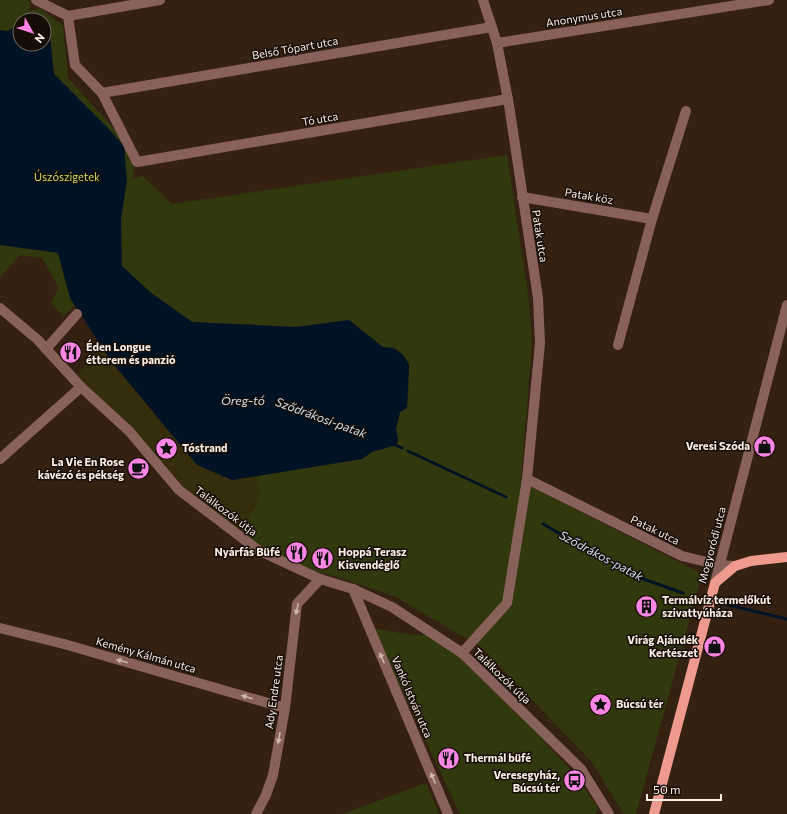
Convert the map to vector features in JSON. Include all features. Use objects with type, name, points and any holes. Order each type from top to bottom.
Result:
[{"type":"main road","points":[[715,583],[735,566],[751,561],[787,557]]},
{"type":"main road","name":"Mogyoródi utca","points":[[654,814],[715,583]]},
{"type":"street","points":[[36,0],[68,16],[160,0]]},
{"type":"street","name":"Patak utca","points":[[462,653],[507,603],[527,479],[540,343],[538,298],[508,99],[497,43],[483,0]]},
{"type":"street","name":"Anonymus utca","points":[[497,43],[769,0]]},
{"type":"street","points":[[68,16],[75,65],[102,93]]},
{"type":"street","name":"Belső Tópart utca","points":[[102,93],[492,27]]},
{"type":"street","name":"Tó utca","points":[[102,93],[137,162],[508,99]]},
{"type":"street","points":[[618,345],[652,219],[686,111]]},
{"type":"street","name":"Patak köz","points":[[522,197],[652,219]]},
{"type":"street","name":"Mogyoródi utca","points":[[715,583],[787,305]]},
{"type":"street","name":"Találkozók útja","points":[[0,308],[46,349],[81,387],[129,431],[179,490],[258,550],[320,579],[353,589],[392,607],[462,653],[581,769],[609,814]]},
{"type":"street","points":[[46,349],[77,314]]},
{"type":"street","points":[[0,459],[81,387]]},
{"type":"street","name":"Patak utca","points":[[527,479],[682,556],[719,565],[735,566]]},
{"type":"street","name":"Ady Endre utca","points":[[256,814],[266,795],[273,775],[285,708],[297,604],[320,579]]},
{"type":"street","name":"Vankó István utca","points":[[353,589],[448,814]]},
{"type":"street","name":"Kemény Kálmán utca","points":[[0,628],[64,644],[285,708]]},
{"type":"green space","name":"Úszószigetek","points":[[0,0],[30,1],[30,11],[40,8],[45,12],[12,12],[12,52],[52,52],[52,17],[63,26],[68,78],[121,136],[134,165],[133,179],[143,176],[172,204],[507,155],[529,301],[532,342],[521,481],[702,574],[636,814],[624,814],[591,761],[481,647],[394,596],[334,576],[305,569],[286,561],[241,533],[259,497],[257,476],[362,459],[372,452],[396,445],[398,435],[396,429],[400,412],[407,408],[408,403],[409,364],[403,355],[394,348],[383,347],[349,320],[296,327],[192,322],[150,292],[121,264],[63,316],[51,303],[59,288],[42,258],[20,255],[0,277]]},
{"type":"green space","points":[[373,628],[405,634],[425,635],[462,653],[575,774],[598,808],[595,814],[460,814]]},
{"type":"green space","points":[[426,783],[439,814],[342,814]]},
{"type":"sand","name":"Tóstrand","points":[[101,346],[111,361],[169,432],[232,480],[257,476],[260,497],[241,533],[185,488],[136,432],[111,410],[77,375]]},
{"type":"water","name":"Öreg-tó","points":[[12,29],[12,52],[52,52],[54,74],[124,146],[127,181],[121,219],[122,266],[150,292],[192,322],[296,327],[349,320],[383,347],[394,348],[403,355],[409,364],[407,408],[400,412],[396,429],[398,441],[396,445],[372,452],[362,459],[232,480],[197,465],[111,361],[70,298],[58,253],[0,245],[0,30],[7,31]]},
{"type":"waterway","name":"Sződrákosi-patak","points":[[393,444],[402,448]]},
{"type":"waterway","name":"Sződrákos-patak","points":[[408,451],[506,497]]},
{"type":"waterway","name":"Sződrákos-patak","points":[[543,524],[635,576],[683,593]]},
{"type":"waterway","name":"Sződrákos-patak","points":[[720,603],[787,619]]},
{"type":"place","name":"Éden Longue étterem és panzió","points":[[70,353]]},
{"type":"place","name":"Veresi Szóda","points":[[765,446]]},
{"type":"place","name":"Tóstrand","points":[[167,448]]},
{"type":"place","name":"La Vie En Rose kávézó és pékség","points":[[139,468]]},
{"type":"place","name":"Nyárfás Büfé","points":[[296,552]]},
{"type":"place","name":"Hoppá Terasz Kisvendéglő","points":[[323,558]]},
{"type":"place","name":"Termálvíz termelőkút szivattyúháza","points":[[646,606]]},
{"type":"place","name":"Virág Ajándék Kertészet","points":[[714,646]]},
{"type":"place","name":"Búcsú tér","points":[[601,704]]},
{"type":"place","name":"Thermál büfé","points":[[448,758]]},
{"type":"place","name":"Veresegyház, Búcsú tér","points":[[575,781]]}]
